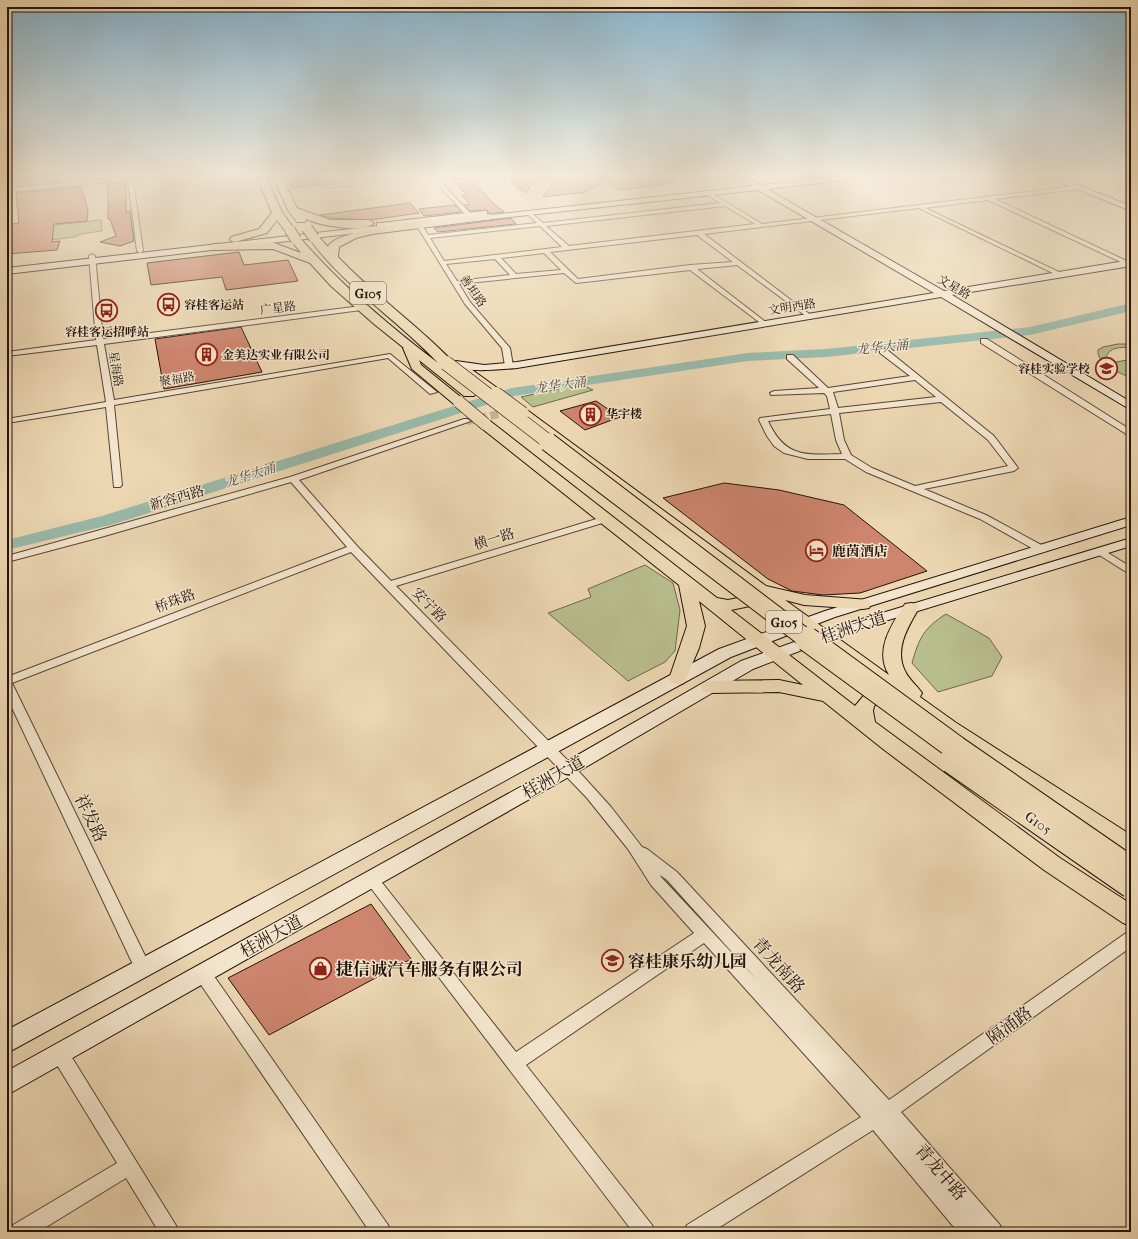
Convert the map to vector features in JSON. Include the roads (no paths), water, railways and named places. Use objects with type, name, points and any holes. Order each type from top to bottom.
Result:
[{"type":"highway","points":[[210,246],[252,235]]},
{"type":"highway","points":[[293,235],[313,261]]},
{"type":"highway","name":"G105","points":[[312,235],[332,259],[378,303],[451,364],[788,625],[912,717],[1131,869]]},
{"type":"highway","points":[[332,259],[334,244],[357,235]]},
{"type":"highway","points":[[210,246],[274,246],[313,261]]},
{"type":"highway","name":"G105","points":[[313,261],[361,308],[409,348],[470,393],[837,678],[972,776],[1131,886]]},
{"type":"main road","points":[[7,271],[140,251],[210,246],[303,235]]},
{"type":"main road","points":[[7,266],[92,259],[318,235]]},
{"type":"main road","name":"文星路","points":[[845,235],[949,296],[983,313],[1010,333]]},
{"type":"main road","name":"文明西路","points":[[451,364],[475,368],[510,366],[765,324],[949,296],[1061,275],[1130,265]]},
{"type":"main road","name":"文明西路","points":[[986,289],[1130,265]]},
{"type":"main road","points":[[971,312],[948,305],[918,300],[924,289],[921,280],[986,289]]},
{"type":"main road","points":[[983,313],[976,301],[986,289]]},
{"type":"main road","name":"文星路","points":[[949,296],[971,312],[1010,333],[1131,407]]},
{"type":"main road","name":"文明西路","points":[[470,393],[518,370],[918,300]]},
{"type":"main road","points":[[1010,333],[1131,402]]},
{"type":"main road","points":[[451,364],[470,393],[485,424],[866,725],[1052,864],[1131,916]]},
{"type":"main road","points":[[470,393],[496,393],[806,624],[948,727],[1131,846]]},
{"type":"main road","name":"桂洲大道","points":[[7,1042],[725,653],[862,604],[1131,522]]},
{"type":"main road","name":"桂洲大道","points":[[7,1084],[568,769],[748,665],[823,636],[1131,542]]},
{"type":"main road","points":[[678,679],[690,648],[696,626],[686,582]]},
{"type":"main road","points":[[713,603],[728,605],[744,602],[751,590],[751,583]]},
{"type":"main road","points":[[751,583],[787,597],[804,600],[862,604]]},
{"type":"main road","points":[[911,608],[892,642],[892,665],[902,684],[948,727]]},
{"type":"main road","points":[[710,687],[779,686],[831,697]]},
{"type":"main road","points":[[866,725],[862,716],[862,708],[866,700],[889,695],[906,696]]},
{"type":"street","points":[[138,235],[140,251]]},
{"type":"street","points":[[427,237],[446,235]]},
{"type":"street","points":[[553,235],[568,248]]},
{"type":"street","points":[[442,263],[683,235]]},
{"type":"street","points":[[701,235],[810,317]]},
{"type":"street","points":[[978,235],[1061,275]]},
{"type":"street","points":[[1066,235],[1130,265]]},
{"type":"street","name":"善坦路","points":[[427,237],[467,303],[506,348],[510,366]]},
{"type":"street","points":[[546,251],[576,281],[690,267],[739,263]]},
{"type":"street","points":[[497,257],[514,276]]},
{"type":"street","name":"星海路","points":[[92,259],[100,342],[110,402],[117,484]]},
{"type":"street","points":[[690,267],[765,324]]},
{"type":"street","points":[[454,283],[566,271]]},
{"type":"street","name":"广星路","points":[[7,354],[361,308]]},
{"type":"street","points":[[984,341],[1131,434]]},
{"type":"street","points":[[883,351],[991,438],[1014,468],[917,488]]},
{"type":"street","name":"聚福路","points":[[7,421],[110,402],[390,356],[433,392]]},
{"type":"street","points":[[790,357],[802,370],[828,390],[831,395],[836,412],[834,416],[840,440],[847,456]]},
{"type":"street","points":[[774,393],[828,390],[915,378]]},
{"type":"street","points":[[943,399],[763,420],[773,440],[789,453],[800,457],[847,456],[869,470],[917,488],[983,517],[1040,549]]},
{"type":"street","name":"新容西路","points":[[7,559],[98,535],[294,479],[467,421]]},
{"type":"street","name":"安宁路","points":[[294,479],[353,548],[546,749]]},
{"type":"street","name":"横一路","points":[[389,585],[606,519]]},
{"type":"street","name":"桥珠路","points":[[7,682],[353,548]]},
{"type":"street","points":[[1100,551],[1131,572]]},
{"type":"street","name":"祥发路","points":[[7,682],[143,968]]},
{"type":"street","name":"青龙南路","points":[[546,749],[568,769],[638,850],[656,881],[705,934],[881,1115]]},
{"type":"street","name":"青龙南路","points":[[638,850],[672,876],[881,1115]]},
{"type":"street","points":[[371,880],[645,1232]]},
{"type":"street","points":[[514,1063],[705,934]]},
{"type":"street","name":"隔涌路","points":[[694,1232],[881,1115],[1131,938]]},
{"type":"street","points":[[203,974],[381,1232]]},
{"type":"street","points":[[60,1054],[170,1232]]},
{"type":"street","name":"青龙中路","points":[[881,1115],[971,1232]]},
{"type":"street","name":"青龙中路","points":[[881,1115],[994,1232]]},
{"type":"street","points":[[20,1232],[129,1166]]},
{"type":"waterway","name":"龙华大涌","points":[[7,545],[108,520],[512,392],[748,357],[826,353],[1030,331],[1131,307]]},
{"type":"tunnel","points":[[467,421],[526,408]]},
{"type":"place","name":"容桂客运站","points":[[168,305]]},
{"type":"place","name":"容桂客运招呼站","points":[[107,311]]},
{"type":"place","name":"金美达实业有限公司","points":[[206,355]]},
{"type":"place","name":"容桂实验学校","points":[[1106,369]]},
{"type":"place","name":"华宇楼","points":[[590,414]]},
{"type":"place","name":"鹿茵酒店","points":[[817,551]]},
{"type":"place","name":"容桂康乐幼儿园","points":[[612,961]]},
{"type":"place","name":"捷信诚汽车服务有限公司","points":[[320,969]]}]
